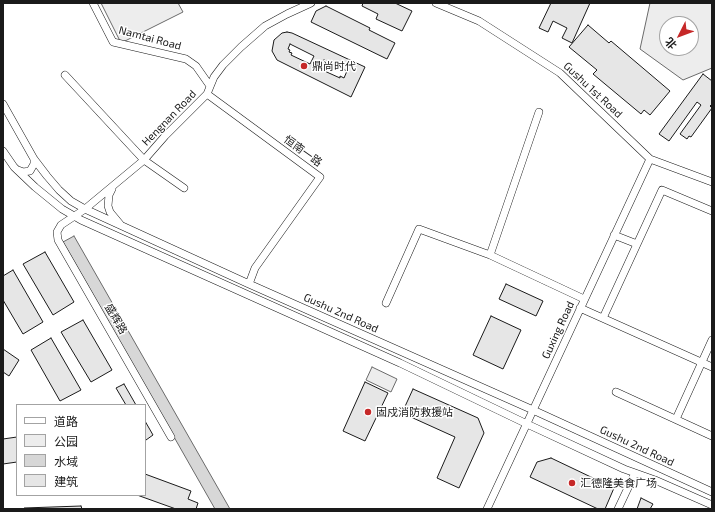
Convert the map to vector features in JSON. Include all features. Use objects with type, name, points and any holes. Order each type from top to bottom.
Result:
[{"type":"street","name":"Namtai Road","points":[[93,3],[113,42],[186,59],[196,66],[210,86]]},
{"type":"street","name":"Hengnan Road","points":[[74,217],[144,160],[165,136],[208,94],[214,77],[223,65],[265,26],[312,3]]},
{"type":"street","name":"Gushu 1st Road","points":[[436,3],[479,21],[560,73],[650,160],[712,182]]},
{"type":"street","points":[[65,75],[144,160],[184,188]]},
{"type":"street","name":"恒南一路","points":[[208,94],[320,177],[255,268],[248,284]]},
{"type":"street","name":"Gushu 2nd Road","points":[[3,104],[34,159],[59,190],[71,201],[85,209],[128,230],[533,410],[712,492]]},
{"type":"street","points":[[490,255],[538,112]]},
{"type":"street","name":"Gushu 2nd Road","points":[[3,151],[18,170],[48,198],[74,217],[400,363],[624,469],[655,480],[712,505]]},
{"type":"street","points":[[18,170],[23,172],[30,171],[34,164],[34,159]]},
{"type":"street","name":"Guxing Road","points":[[487,509],[650,160]]},
{"type":"street","points":[[116,183],[109,195],[108,206],[114,218],[128,230]]},
{"type":"street","points":[[603,318],[662,190],[712,211]]},
{"type":"street","name":"盛辉路","points":[[74,217],[58,228],[58,240],[171,437]]},
{"type":"street","points":[[386,303],[418,229],[490,255],[584,299]]},
{"type":"street","points":[[614,235],[637,244]]},
{"type":"street","points":[[580,308],[712,367]]},
{"type":"street","points":[[676,419],[712,340]]},
{"type":"street","points":[[616,392],[712,436]]},
{"type":"street","points":[[618,509],[635,472]]},
{"type":"green space","points":[[101,3],[178,3],[183,12],[121,43]]},
{"type":"green space","points":[[650,3],[712,3],[712,68],[683,80],[640,49]]},
{"type":"green space","points":[[372,367],[397,379],[391,392],[366,380]]},
{"type":"water","points":[[74,236],[230,509],[215,509],[63,242]]},
{"type":"building","points":[[363,3],[395,3],[412,11],[402,31],[376,19],[378,14],[362,6]]},
{"type":"building","points":[[551,3],[590,3],[572,43],[562,38],[567,28],[553,21],[548,32],[539,28]]},
{"type":"building","points":[[326,6],[370,28],[369,30],[395,43],[387,59],[311,22],[316,11]]},
{"type":"building","points":[[588,25],[609,43],[611,41],[670,91],[650,115],[644,110],[641,114],[593,74],[597,70],[569,47]]},
{"type":"building","name":"鼎尚时代","points":[[282,33],[292,33],[365,67],[351,97],[277,60],[272,51],[274,40]],"holes":[[[290,44],[314,56],[310,64],[291,55],[292,53],[289,52],[290,50],[288,49]],[[324,60],[347,71],[344,78],[340,76],[340,78],[320,69]]]},
{"type":"building","points":[[703,74],[712,81],[712,104],[710,106],[712,108],[691,137],[689,136],[687,139],[680,134],[701,105],[697,102],[669,141],[659,134]]},
{"type":"building","points":[[45,252],[74,302],[53,315],[23,264]]},
{"type":"building","points":[[13,270],[43,322],[23,334],[3,300],[3,276]]},
{"type":"building","points":[[506,284],[543,301],[536,316],[499,299]]},
{"type":"building","points":[[491,316],[521,330],[503,369],[473,355]]},
{"type":"building","points":[[83,320],[112,370],[91,382],[61,332]]},
{"type":"building","points":[[51,338],[81,390],[60,401],[31,350]]},
{"type":"building","points":[[3,349],[19,360],[9,376],[3,372]]},
{"type":"building","points":[[365,382],[388,393],[365,441],[343,431]]},
{"type":"building","points":[[124,384],[135,404],[125,404],[116,388]]},
{"type":"building","points":[[413,389],[478,418],[484,433],[459,488],[437,478],[455,437],[402,413]]},
{"type":"building","points":[[146,423],[153,435],[146,440]]},
{"type":"building","points":[[16,437],[16,462],[3,464],[3,439]]},
{"type":"building","name":"汇德隆美食广场","points":[[551,458],[614,488],[605,509],[598,509],[530,477],[537,462]]},
{"type":"building","points":[[146,474],[191,491],[188,499],[198,503],[196,509],[176,509],[140,496],[146,496]]},
{"type":"building","points":[[641,498],[653,504],[650,509],[637,509]]},
{"type":"building","points":[[81,506],[82,509],[24,509],[24,508]]},
{"type":"place","name":"鼎尚时代","points":[[304,66]]},
{"type":"place","name":"固戍消防救援站","points":[[368,412]]},
{"type":"place","name":"汇德隆美食广场","points":[[572,483]]}]
